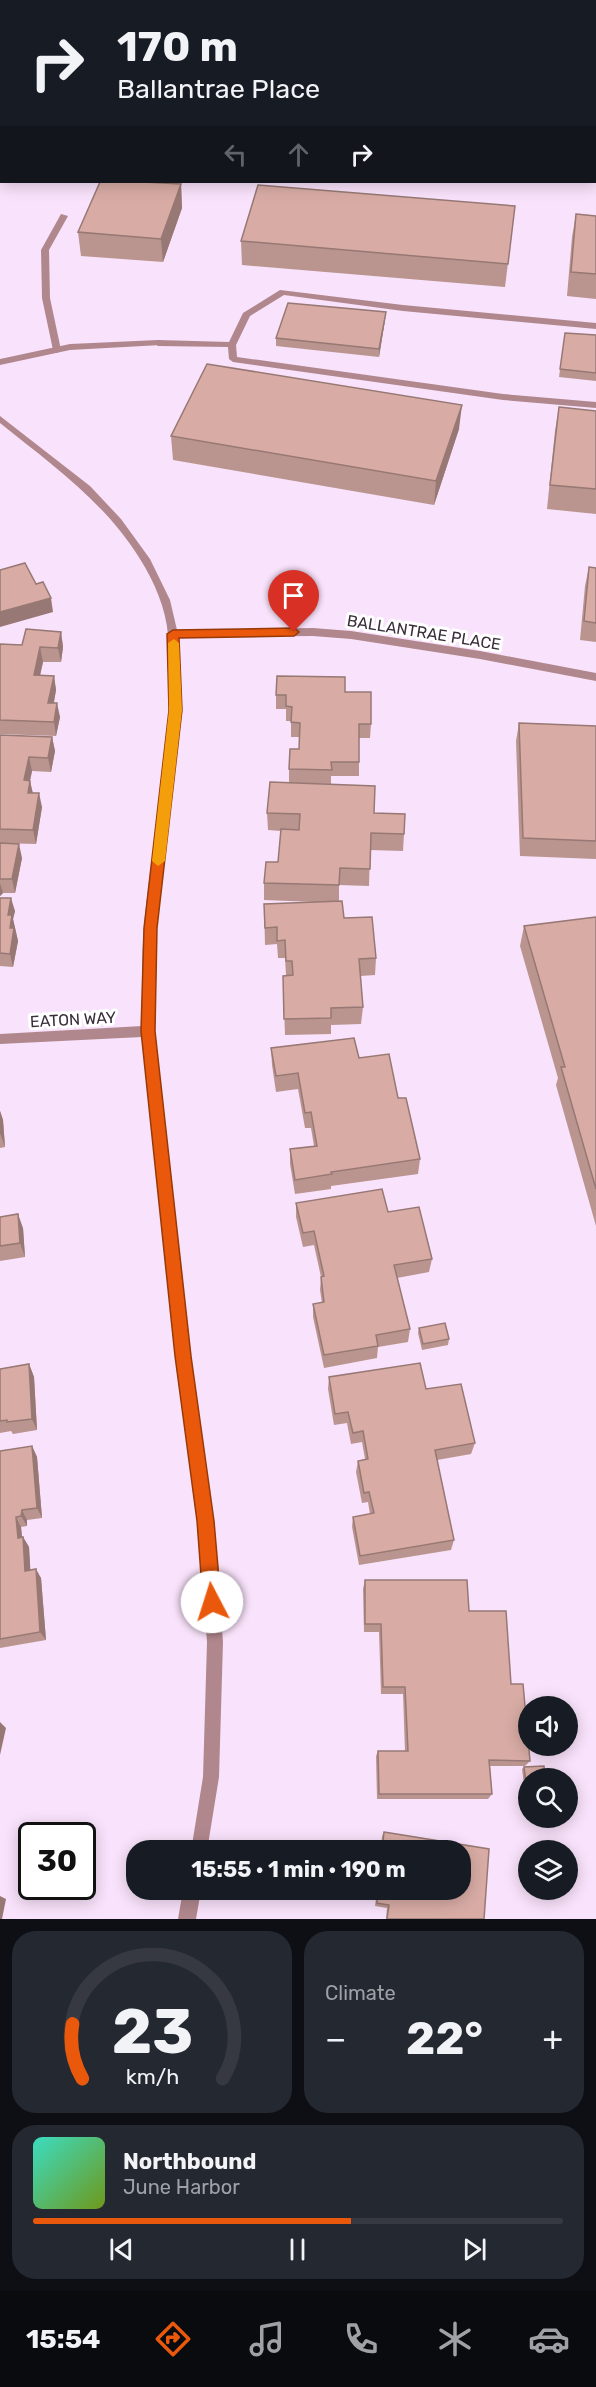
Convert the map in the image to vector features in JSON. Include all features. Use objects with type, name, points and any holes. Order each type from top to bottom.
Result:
[{"type":"street","points":[[57,350],[46,298],[45,250],[64,216]]},
{"type":"street","points":[[596,326],[403,308],[283,292],[246,315],[232,345],[233,359],[502,397],[596,405]]},
{"type":"street","points":[[0,362],[57,350],[158,342],[232,345]]},
{"type":"street","points":[[0,419],[87,488],[118,521],[145,559],[165,600],[173,634],[176,710],[150,928],[148,1031],[183,1356],[206,1521],[215,1642],[212,1777],[201,1840]]},
{"type":"street","name":"BALLANTRAE PLACE","points":[[173,634],[313,632],[351,635],[480,655],[596,677]]},
{"type":"street","name":"EATON WAY","points":[[0,1039],[148,1031]]},
{"type":"street","points":[[187,1919],[190,1900]]},
{"type":"building","points":[[100,183],[181,184],[161,239],[78,232]]},
{"type":"building","points":[[258,185],[515,206],[508,264],[241,241]]},
{"type":"building","points":[[576,214],[596,216],[596,274],[571,272]]},
{"type":"building","points":[[288,303],[386,312],[379,349],[276,338]]},
{"type":"building","points":[[565,333],[596,335],[596,373],[560,369]]},
{"type":"building","points":[[207,364],[462,405],[436,481],[171,436]]},
{"type":"building","points":[[559,407],[596,411],[596,489],[550,485]]},
{"type":"building","points":[[25,563],[36,584],[43,582],[51,598],[0,612],[0,570]]},
{"type":"building","points":[[589,567],[596,568],[596,623],[584,621]]},
{"type":"building","points":[[26,629],[61,632],[58,648],[40,647],[34,675],[54,676],[48,703],[57,703],[54,722],[0,720],[0,644],[22,645]]},
{"type":"building","points":[[277,676],[345,677],[345,692],[371,692],[371,724],[359,724],[359,762],[331,762],[332,770],[289,769],[290,749],[299,749],[300,723],[291,722],[292,707],[286,706],[286,695],[276,695]]},
{"type":"building","points":[[519,723],[596,726],[596,841],[523,838]]},
{"type":"building","points":[[0,735],[52,737],[48,758],[29,757],[24,780],[30,781],[28,793],[39,793],[33,830],[0,829]]},
{"type":"building","points":[[270,782],[375,786],[374,813],[405,814],[404,834],[371,833],[370,869],[340,868],[339,885],[264,883],[266,862],[278,862],[281,829],[299,830],[300,814],[267,813]]},
{"type":"building","points":[[0,843],[19,844],[12,879],[0,879]]},
{"type":"building","points":[[0,898],[11,898],[8,915],[12,915],[10,928],[14,928],[10,954],[0,953]]},
{"type":"building","points":[[342,901],[344,918],[372,917],[376,958],[359,959],[363,1007],[331,1008],[331,1018],[284,1019],[283,976],[293,975],[292,961],[286,961],[285,940],[277,941],[277,927],[265,928],[264,904]]},
{"type":"building","points":[[596,917],[596,1189],[561,1067],[565,1067],[524,926]]},
{"type":"building","points":[[354,1038],[359,1058],[389,1054],[398,1098],[406,1098],[420,1159],[331,1172],[332,1174],[295,1180],[290,1149],[317,1146],[311,1112],[305,1113],[298,1073],[276,1076],[271,1048]]},
{"type":"building","points":[[382,1189],[388,1212],[419,1207],[432,1259],[394,1265],[410,1329],[376,1335],[378,1346],[324,1355],[313,1304],[324,1302],[321,1277],[324,1276],[314,1231],[303,1233],[296,1203]]},
{"type":"building","points":[[18,1214],[20,1243],[0,1246],[0,1217]]},
{"type":"building","points":[[445,1323],[449,1339],[423,1344],[419,1328]]},
{"type":"building","points":[[420,1363],[426,1389],[461,1384],[475,1443],[435,1450],[454,1540],[360,1556],[353,1517],[374,1513],[369,1492],[364,1493],[358,1461],[368,1459],[363,1431],[353,1433],[348,1412],[335,1414],[329,1377]]},
{"type":"building","points":[[29,1364],[32,1419],[0,1421],[0,1369]]},
{"type":"building","points":[[32,1446],[37,1508],[22,1510],[21,1516],[16,1517],[18,1538],[23,1537],[25,1571],[36,1569],[40,1632],[0,1639],[0,1451]]},
{"type":"building","points":[[365,1580],[467,1580],[469,1611],[506,1611],[511,1684],[523,1684],[524,1696],[518,1696],[518,1756],[530,1756],[530,1761],[489,1760],[492,1794],[379,1794],[378,1751],[408,1751],[405,1687],[383,1687],[381,1624],[365,1624]]},
{"type":"building","points":[[544,1766],[544,1768],[524,1768]]},
{"type":"building","points":[[384,1832],[433,1840],[383,1840]]},
{"type":"building","points":[[471,1846],[489,1849],[484,1919],[387,1919],[389,1905],[377,1903],[377,1900],[471,1900]]},
{"type":"slow traffic","points":[[158,861],[176,710],[174,643]]},
{"type":"route","points":[[212,1602],[206,1521],[183,1356],[148,1031],[150,928],[176,710],[173,634],[294,632]]}]
